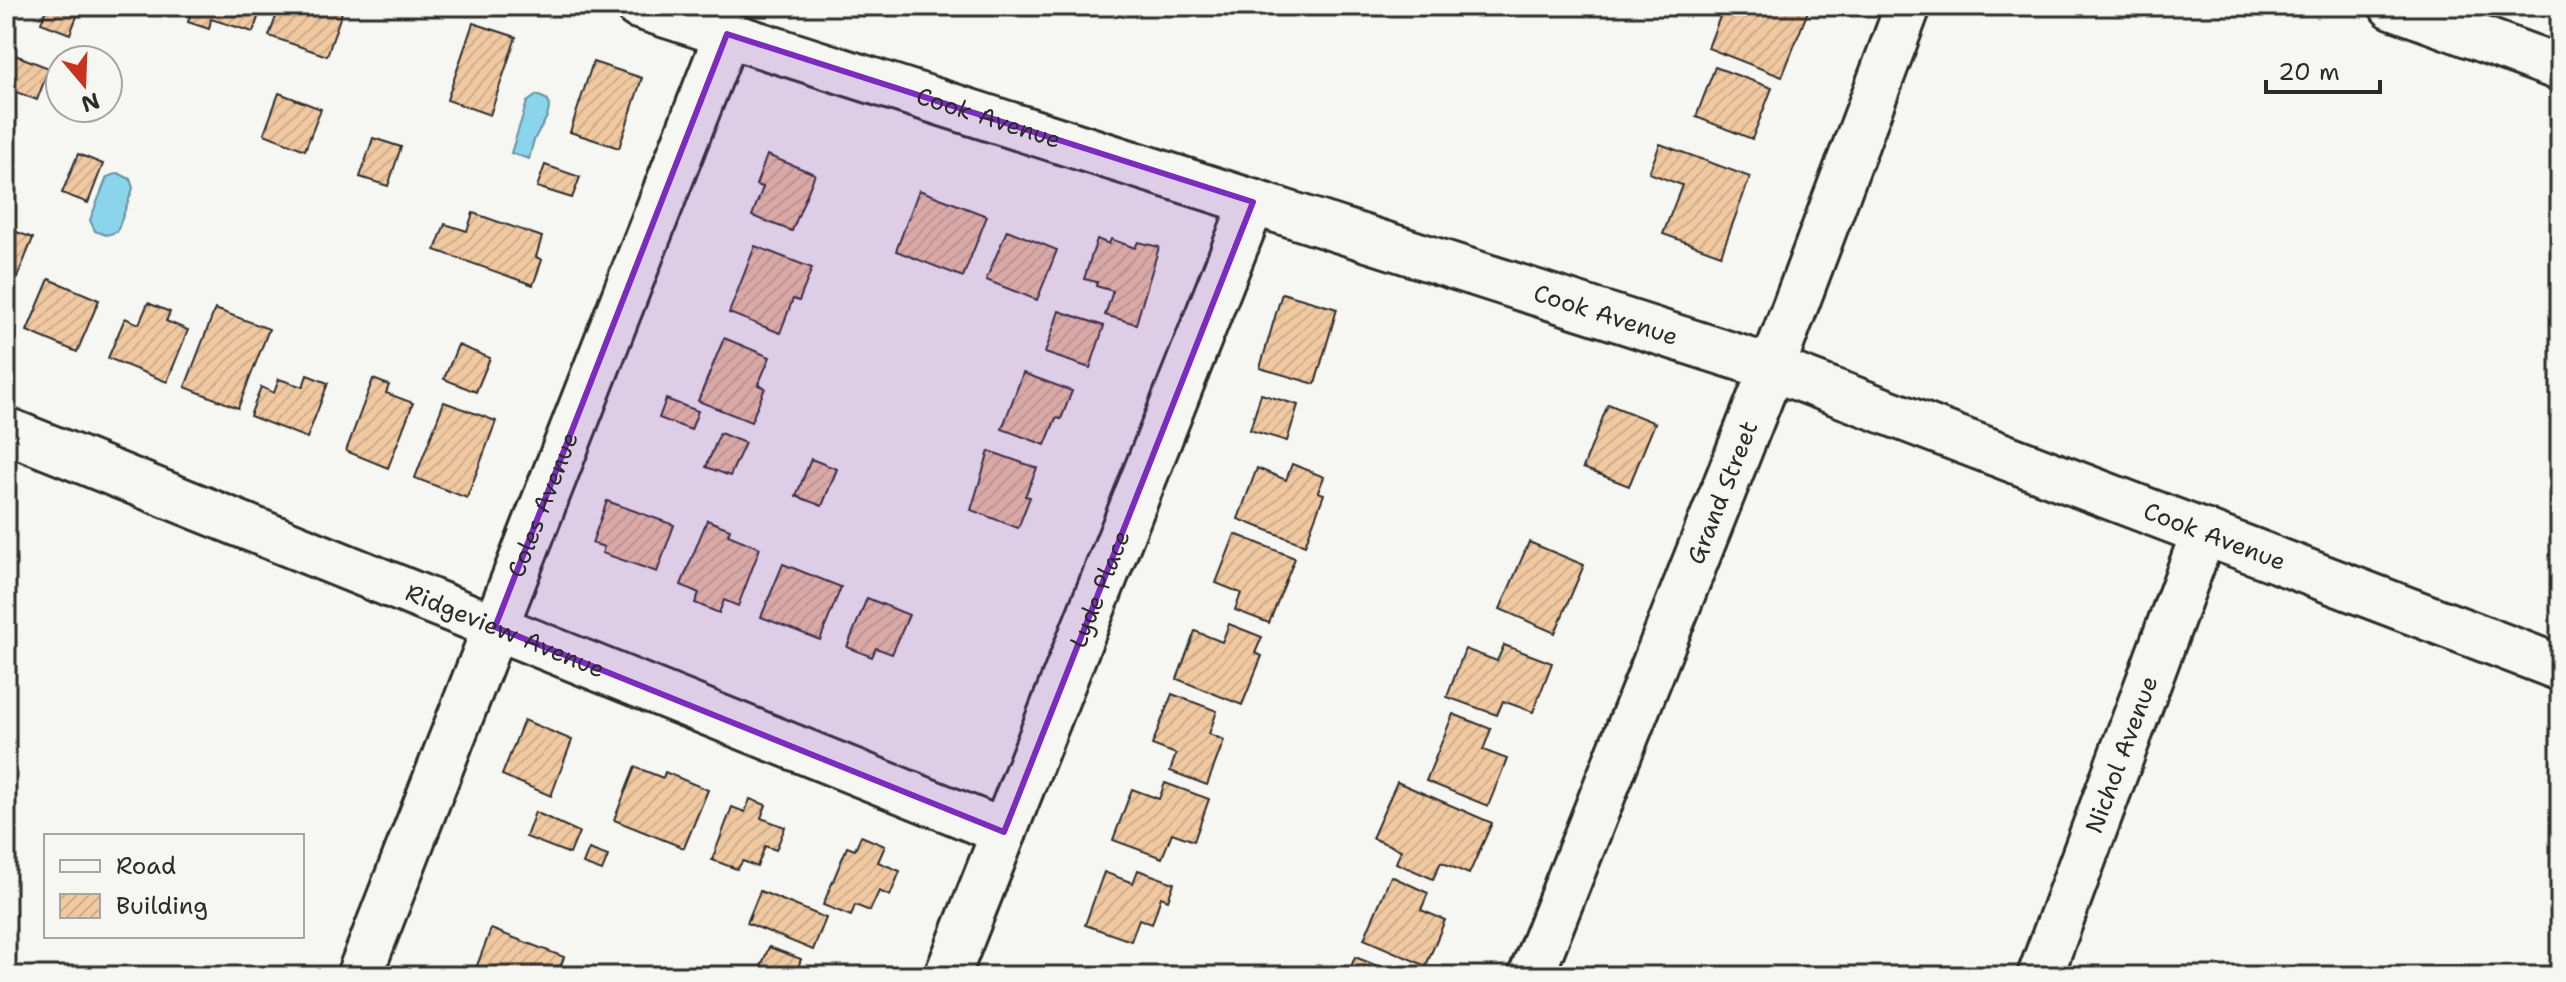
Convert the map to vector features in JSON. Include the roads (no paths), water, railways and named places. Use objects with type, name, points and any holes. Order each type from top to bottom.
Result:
[{"type":"street","name":"Cook Avenue","points":[[638,6],[1772,368],[2560,668]]},
{"type":"street","name":"Grand Street","points":[[1531,976],[1772,368],[1908,6]]},
{"type":"street","points":[[2392,6],[2560,68]]},
{"type":"street","name":"Coles Avenue","points":[[359,976],[727,34]]},
{"type":"street","name":"Lyde Place","points":[[947,976],[1253,202]]},
{"type":"street","name":"Ridgeview Avenue","points":[[6,430],[1004,832]]},
{"type":"street","name":"Nichol Avenue","points":[[2040,976],[2204,532]]},
{"type":"water","points":[[537,95],[548,100],[548,111],[529,159],[511,153],[527,102]]},
{"type":"water","points":[[118,173],[130,179],[133,188],[117,232],[106,235],[95,231],[90,220],[107,177]]}]
